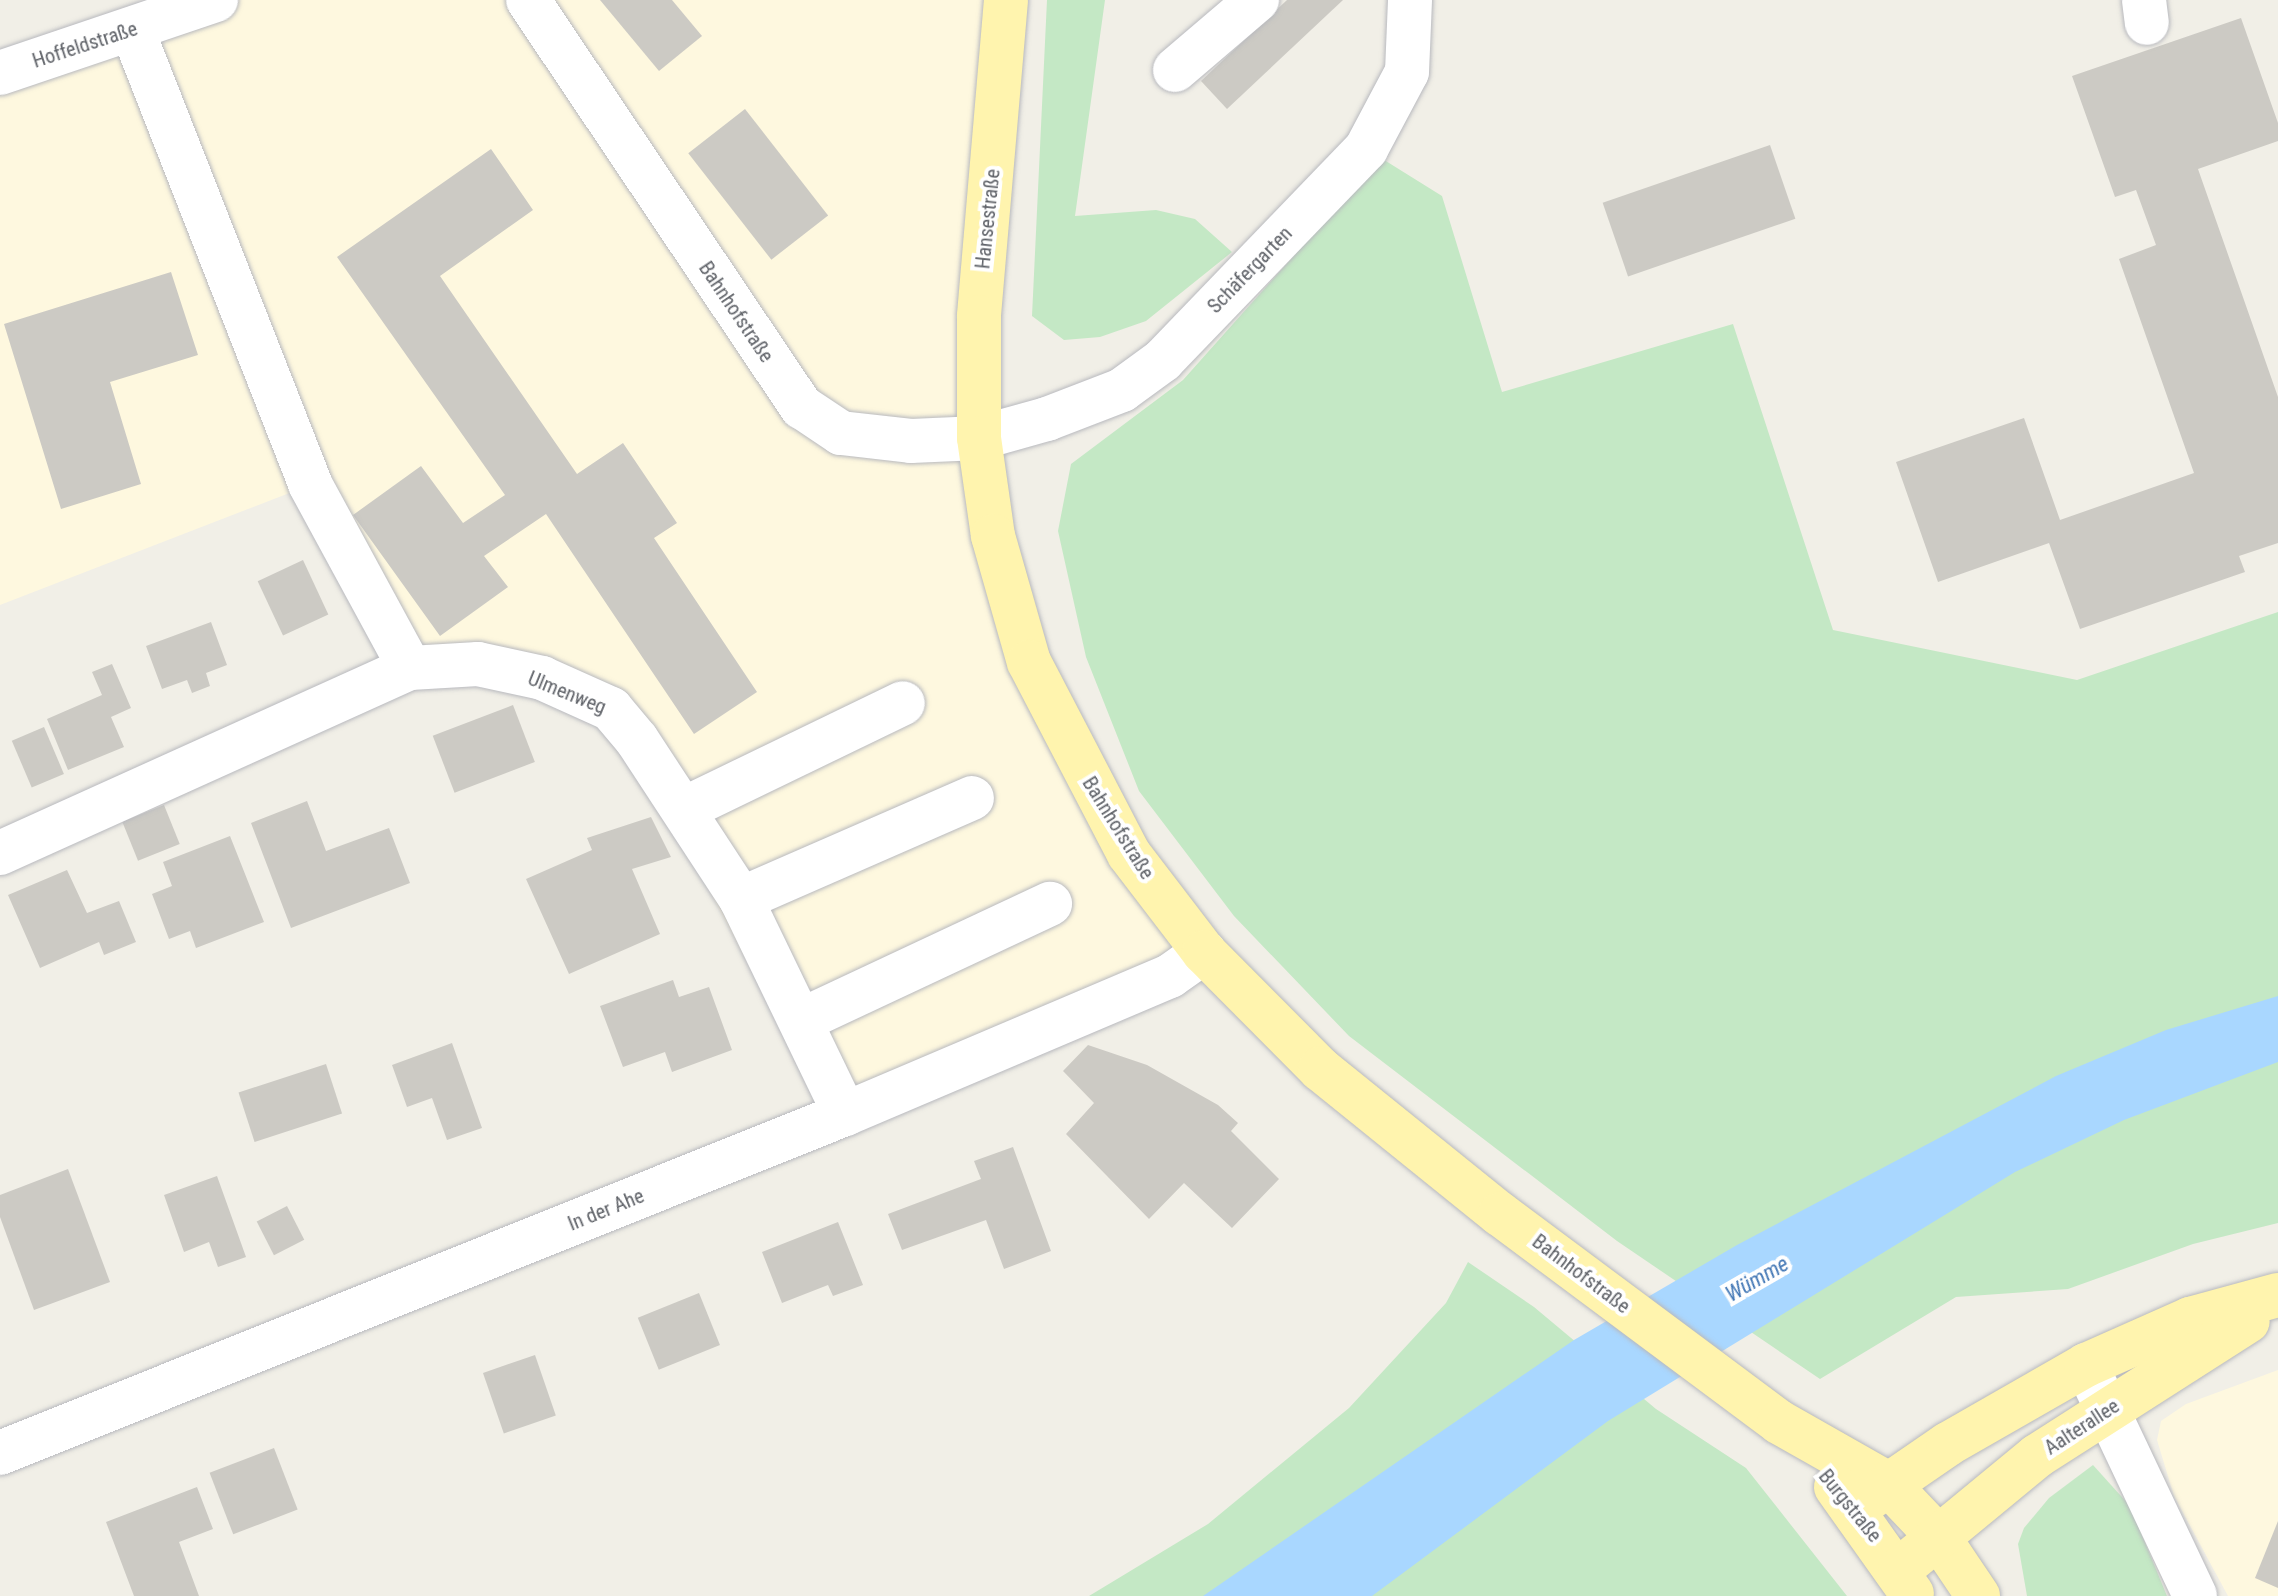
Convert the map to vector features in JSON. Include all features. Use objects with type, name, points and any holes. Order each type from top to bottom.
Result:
[{"type":"main road","name":"Hansestraße","points":[[979,438],[979,317],[1006,0]]},
{"type":"main road","name":"Bahnhofstraße","points":[[979,438],[993,536],[1029,662],[1129,854],[1204,952],[1320,1069],[1547,1249],[1779,1422]]},
{"type":"main road","points":[[1978,1596],[1939,1538],[1871,1496],[2086,1365],[2190,1319],[2278,1295]]},
{"type":"main road","name":"Aalterallee","points":[[1906,1583],[1939,1538],[2037,1456],[2202,1346],[2278,1305]]},
{"type":"main road","name":"Burgstraße","points":[[1779,1422],[1871,1496],[1906,1583]]},
{"type":"street","name":"Hoffeldstraße","points":[[0,73],[216,0]]},
{"type":"street","name":"Bahnhofstraße","points":[[528,0],[802,407],[841,433],[911,441],[979,438]]},
{"type":"street","points":[[1175,70],[1257,0]]},
{"type":"street","name":"Schäfergarten","points":[[979,438],[1122,390],[1163,360],[1366,149],[1407,72],[1410,0]]},
{"type":"street","points":[[132,29],[156,98],[310,484],[410,668]]},
{"type":"street","name":"Ulmenweg","points":[[0,853],[410,668],[490,667],[542,678],[611,709],[684,809],[741,899],[845,1114]]},
{"type":"street","points":[[684,809],[903,703]]},
{"type":"street","points":[[741,899],[972,798]]},
{"type":"street","points":[[802,1020],[1050,904]]},
{"type":"street","name":"In der Ahe","points":[[0,1453],[845,1114],[1170,976],[1204,952]]},
{"type":"street","points":[[2086,1365],[2110,1409],[2195,1596]]},
{"type":"shaded area","points":[[216,0],[1006,0],[979,317],[1029,662],[1204,952],[821,1103],[601,685],[407,660],[310,485],[0,605],[0,73]]},
{"type":"shaded area","points":[[2278,1370],[2278,1596],[2228,1596],[2174,1496],[2157,1440],[2161,1421],[2186,1404]]},
{"type":"green space","points":[[1047,0],[1105,0],[1075,216],[1156,210],[1195,219],[1232,252],[1146,321],[1100,337],[1064,340],[1032,316]]},
{"type":"green space","points":[[1381,158],[1442,196],[1502,392],[1733,324],[1833,630],[2077,680],[2278,612],[2278,1223],[2193,1244],[2068,1289],[1956,1297],[1820,1379],[1617,1241],[1349,1036],[1234,916],[1139,791],[1086,657],[1058,531],[1071,464],[1183,380]]},
{"type":"green space","points":[[1468,1262],[1534,1307],[1656,1409],[1746,1468],[1847,1596],[1089,1596],[1208,1524],[1349,1408],[1446,1303]]},
{"type":"green space","points":[[2093,1465],[2130,1506],[2167,1596],[2027,1596],[2018,1544],[2024,1528],[2049,1498]]},
{"type":"water","name":"Wümme","points":[[2278,996],[2278,1062],[2124,1120],[2015,1172],[1608,1421],[1372,1596],[1203,1596],[1574,1340],[1737,1245],[2056,1076],[2166,1030]]},
{"type":"building","points":[[600,0],[672,0],[702,36],[659,71]]},
{"type":"building","points":[[1287,0],[1343,0],[1227,109],[1201,81]]},
{"type":"building","points":[[2241,18],[2278,123],[2278,141],[2198,169],[2278,397],[2278,543],[2239,556],[2245,572],[2080,629],[2049,543],[1938,582],[1896,462],[2024,418],[2060,520],[2194,473],[2119,259],[2156,245],[2136,190],[2115,197],[2072,76]]},
{"type":"building","points":[[745,109],[828,215],[771,260],[688,153]]},
{"type":"building","points":[[1770,145],[1795,219],[1628,276],[1603,203]]},
{"type":"building","points":[[491,149],[533,210],[440,276],[577,474],[623,443],[677,523],[654,538],[757,692],[694,734],[546,514],[484,556],[508,587],[440,636],[353,515],[421,466],[463,523],[505,495],[337,257]]},
{"type":"building","points":[[171,272],[198,355],[110,382],[141,484],[61,509],[4,324]]},
{"type":"building","points":[[303,560],[328,614],[283,636],[258,581]]},
{"type":"building","points":[[211,622],[227,665],[206,673],[210,686],[192,693],[187,680],[162,689],[146,646]]},
{"type":"building","points":[[112,664],[131,708],[111,717],[124,747],[68,770],[47,719],[102,695],[92,672]]},
{"type":"building","points":[[513,705],[535,762],[455,793],[433,736]]},
{"type":"building","points":[[44,727],[64,774],[32,788],[12,741]]},
{"type":"building","points":[[307,801],[326,851],[389,828],[410,883],[291,928],[251,823]]},
{"type":"building","points":[[164,805],[180,844],[138,861],[122,822]]},
{"type":"building","points":[[651,817],[671,857],[632,869],[660,934],[569,974],[526,879],[592,850],[587,838]]},
{"type":"building","points":[[230,836],[264,922],[196,948],[190,931],[169,939],[152,894],[172,886],[163,862]]},
{"type":"building","points":[[67,870],[87,913],[119,901],[136,942],[104,955],[99,942],[40,968],[8,895]]},
{"type":"building","points":[[673,980],[679,997],[709,987],[732,1050],[672,1072],[665,1052],[623,1067],[600,1006]]},
{"type":"building","points":[[452,1043],[482,1128],[447,1140],[432,1098],[407,1107],[392,1065]]},
{"type":"building","points":[[1088,1045],[1147,1065],[1218,1105],[1238,1123],[1231,1131],[1279,1179],[1232,1228],[1184,1183],[1149,1219],[1066,1134],[1094,1103],[1063,1071]]},
{"type":"building","points":[[326,1064],[342,1113],[255,1142],[239,1092]]},
{"type":"building","points":[[1013,1147],[1051,1251],[1004,1269],[986,1220],[902,1250],[888,1214],[981,1179],[974,1161]]},
{"type":"building","points":[[68,1169],[110,1282],[34,1310],[0,1217],[0,1195]]},
{"type":"building","points":[[217,1176],[246,1257],[218,1267],[209,1242],[184,1252],[164,1195]]},
{"type":"building","points":[[287,1206],[304,1240],[274,1255],[257,1221]]},
{"type":"building","points":[[838,1222],[863,1285],[833,1296],[828,1285],[782,1303],[762,1252]]},
{"type":"building","points":[[699,1293],[720,1345],[659,1370],[638,1318]]},
{"type":"building","points":[[535,1355],[556,1416],[504,1433],[483,1373]]},
{"type":"building","points":[[274,1448],[298,1510],[233,1534],[210,1473]]},
{"type":"building","points":[[197,1487],[213,1529],[179,1542],[199,1596],[134,1596],[106,1522]]},
{"type":"building","points":[[2278,1521],[2278,1588],[2255,1578]]}]
